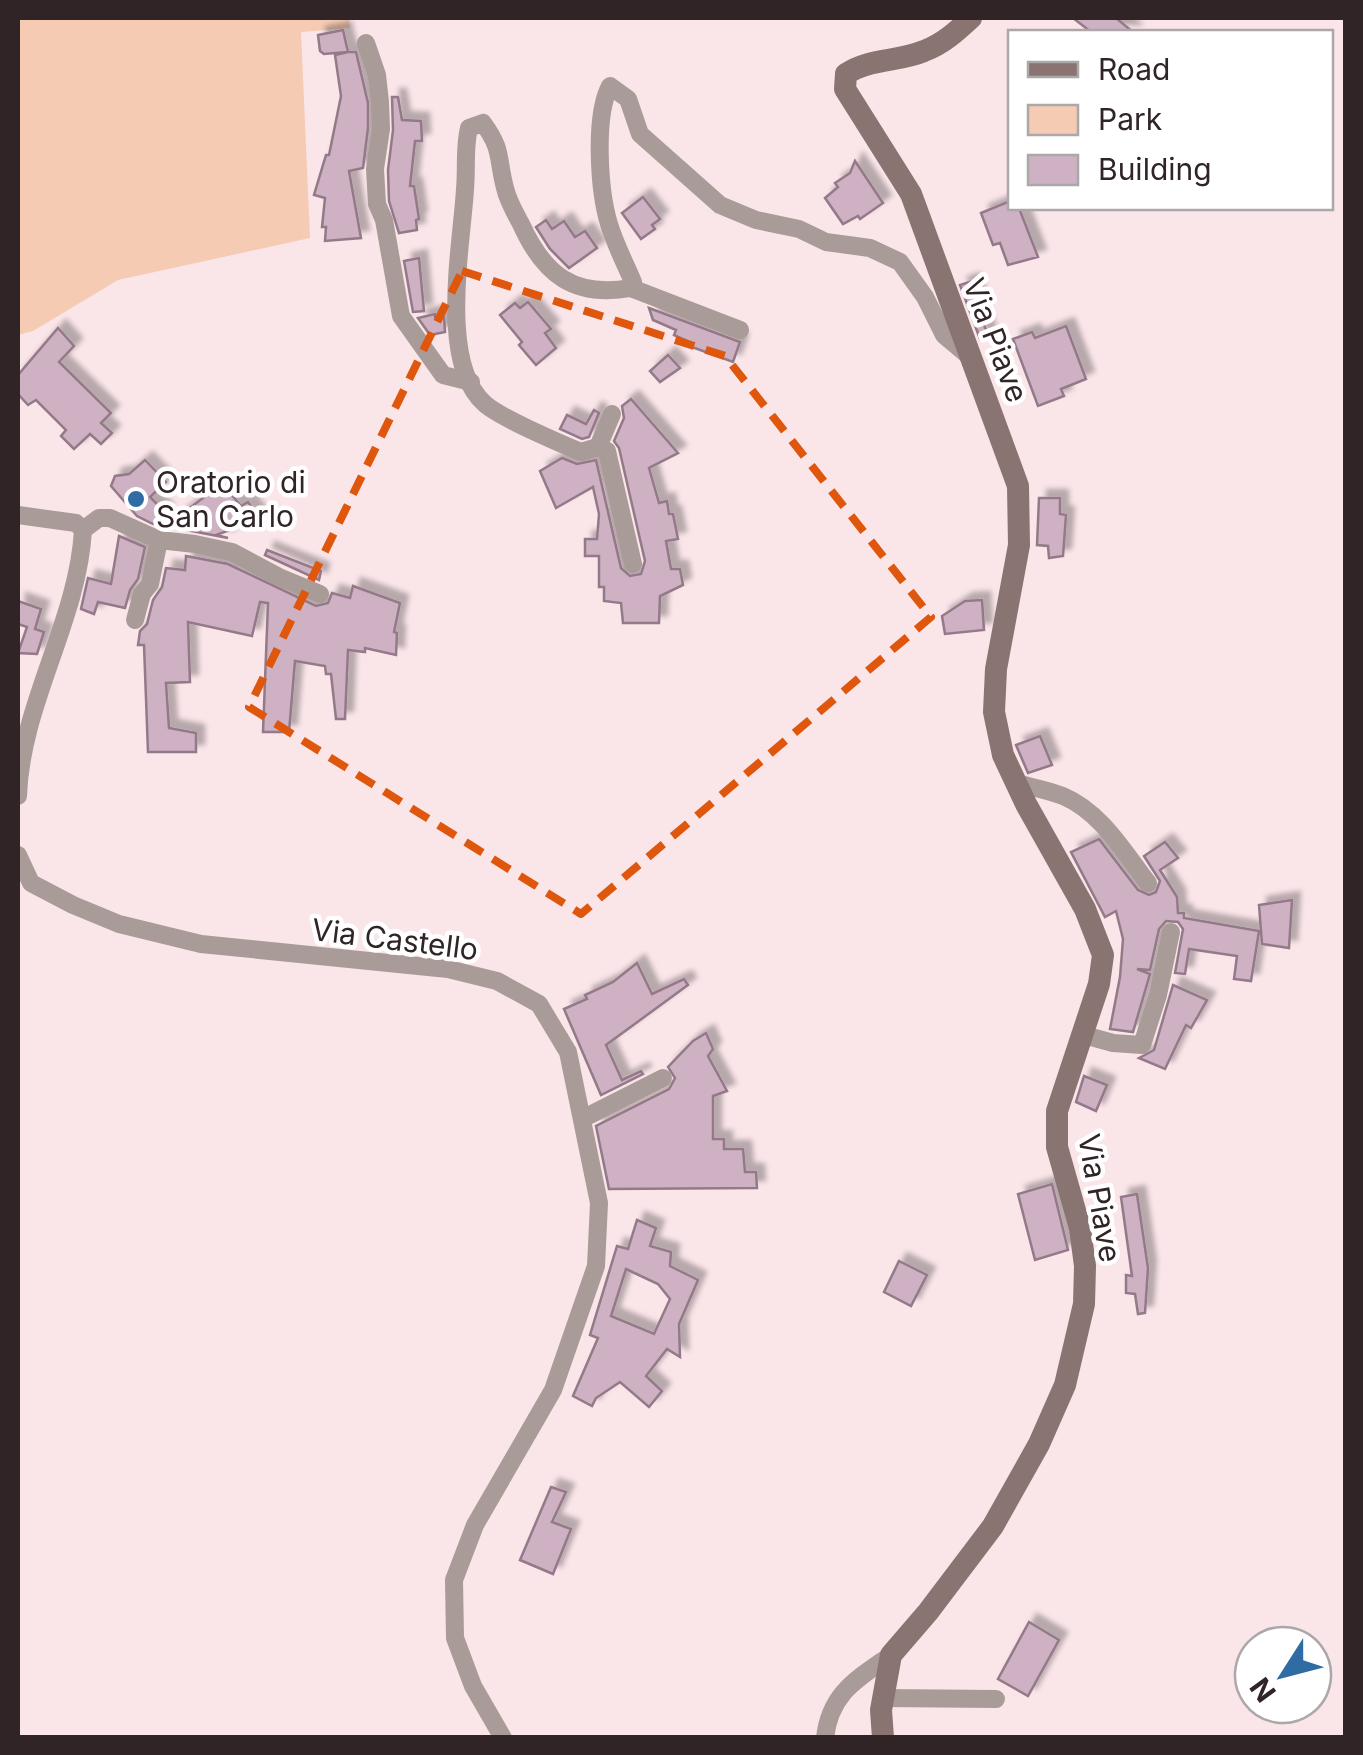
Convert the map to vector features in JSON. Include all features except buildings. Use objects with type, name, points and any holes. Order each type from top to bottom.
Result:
[{"type":"street","name":"Via Piave","points":[[891,1655],[993,1526],[1039,1444],[1065,1384],[1084,1304],[1085,1266],[1080,1228],[1057,1147],[1057,1111],[1100,984],[1103,956],[1084,908],[1003,755],[994,712],[996,669],[1019,545],[1018,486],[911,194],[845,89],[846,74],[862,63],[924,51],[951,36],[971,18]]},
{"type":"street","points":[[366,43],[377,75],[380,102],[378,204],[402,316],[443,375],[471,382]]},
{"type":"street","points":[[631,288],[633,282],[609,224],[602,191],[601,103],[610,86],[628,98],[640,134],[720,205],[756,220],[799,229],[826,242],[870,248],[900,262],[944,335],[969,356]]},
{"type":"street","points":[[633,564],[607,451],[598,447],[581,452],[484,403],[458,353],[456,300],[466,186],[464,146],[469,128],[483,122],[497,142],[505,190],[529,242],[553,276],[584,289],[631,288],[740,330]]},
{"type":"street","points":[[598,447],[612,414]]},
{"type":"street","points":[[18,515],[76,523],[82,530],[78,567],[35,704],[18,796]]},
{"type":"street","points":[[82,530],[99,518],[110,518],[159,540],[232,552],[278,578],[320,594]]},
{"type":"street","points":[[135,620],[142,594],[150,584],[159,540]]},
{"type":"street","points":[[1016,783],[1062,796],[1084,808],[1105,827],[1148,883]]},
{"type":"street","name":"Via Castello","points":[[18,855],[31,882],[120,924],[201,944],[448,969],[497,981],[540,1004],[568,1052],[599,1203],[596,1266],[553,1390],[475,1525],[454,1580],[455,1638],[473,1686],[503,1738]]},
{"type":"street","points":[[1084,1035],[1142,1045],[1172,932]]},
{"type":"street","points":[[582,1118],[663,1078]]},
{"type":"street","points":[[883,1738],[883,1698],[891,1655]]},
{"type":"street","points":[[825,1738],[828,1714],[850,1684],[891,1655]]},
{"type":"street","points":[[883,1698],[996,1699]]},
{"type":"highlighted area","points":[[462,271],[725,356],[931,617],[581,914],[249,707]]},
{"type":"green space","points":[[18,18],[349,18],[350,28],[301,32],[310,238],[118,280],[33,331],[18,335]]},
{"type":"place","name":"Oratorio di San Carlo","points":[[136,499]]}]
